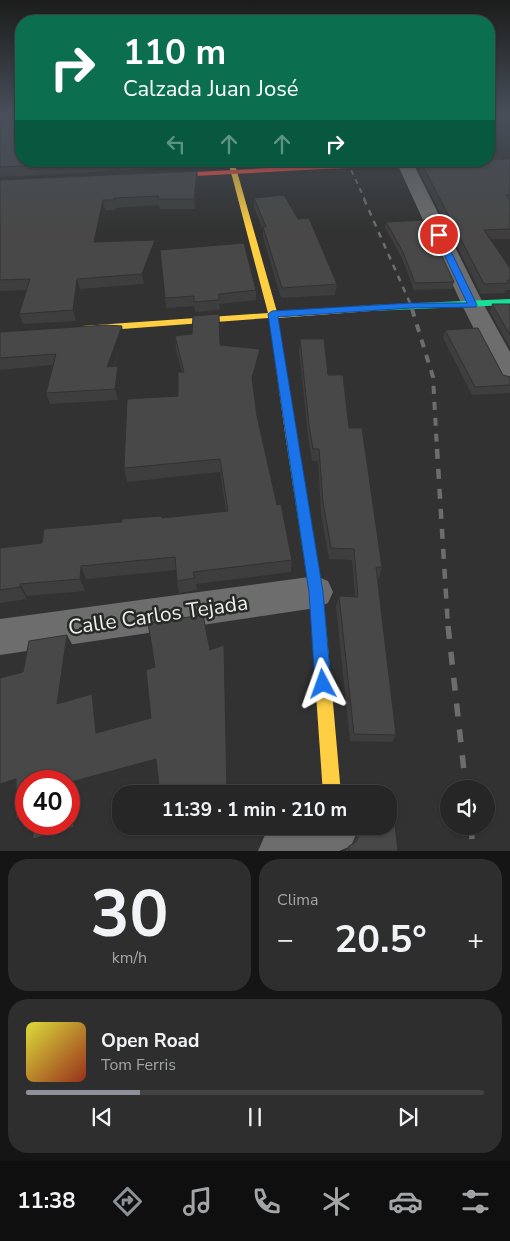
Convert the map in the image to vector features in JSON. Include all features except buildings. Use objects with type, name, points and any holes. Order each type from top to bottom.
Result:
[{"type":"street","points":[[495,161],[510,161]]},
{"type":"street","points":[[234,167],[272,314],[316,592],[331,785]]},
{"type":"street","points":[[147,177],[332,167]]},
{"type":"street","points":[[407,167],[473,305],[510,375]]},
{"type":"street","points":[[68,330],[272,314],[510,302]]},
{"type":"street","name":"Calle Carlos Tejada","points":[[0,637],[316,592]]},
{"type":"street","points":[[281,851],[314,835]]},
{"type":"railway","points":[[350,167],[365,200]]},
{"type":"railway","points":[[364,199],[413,310]]},
{"type":"railway","points":[[412,309],[433,377],[437,450]]},
{"type":"railway","points":[[437,449],[448,627]]},
{"type":"railway","points":[[448,626],[465,780]]},
{"type":"railway","points":[[472,835],[473,851]]},
{"type":"traffic: fast","points":[[371,308],[510,302]]},
{"type":"traffic: fast","points":[[292,440],[316,592],[323,680]]},
{"type":"traffic: slow","points":[[233,167],[273,314],[292,440]]},
{"type":"traffic: slow","points":[[82,329],[371,308]]},
{"type":"traffic: slow","points":[[323,680],[331,785]]},
{"type":"traffic: jam","points":[[495,161],[510,161]]},
{"type":"traffic: jam","points":[[159,176],[323,167]]},
{"type":"route","points":[[323,684],[316,592],[272,314],[411,306],[473,305],[439,235]]}]
